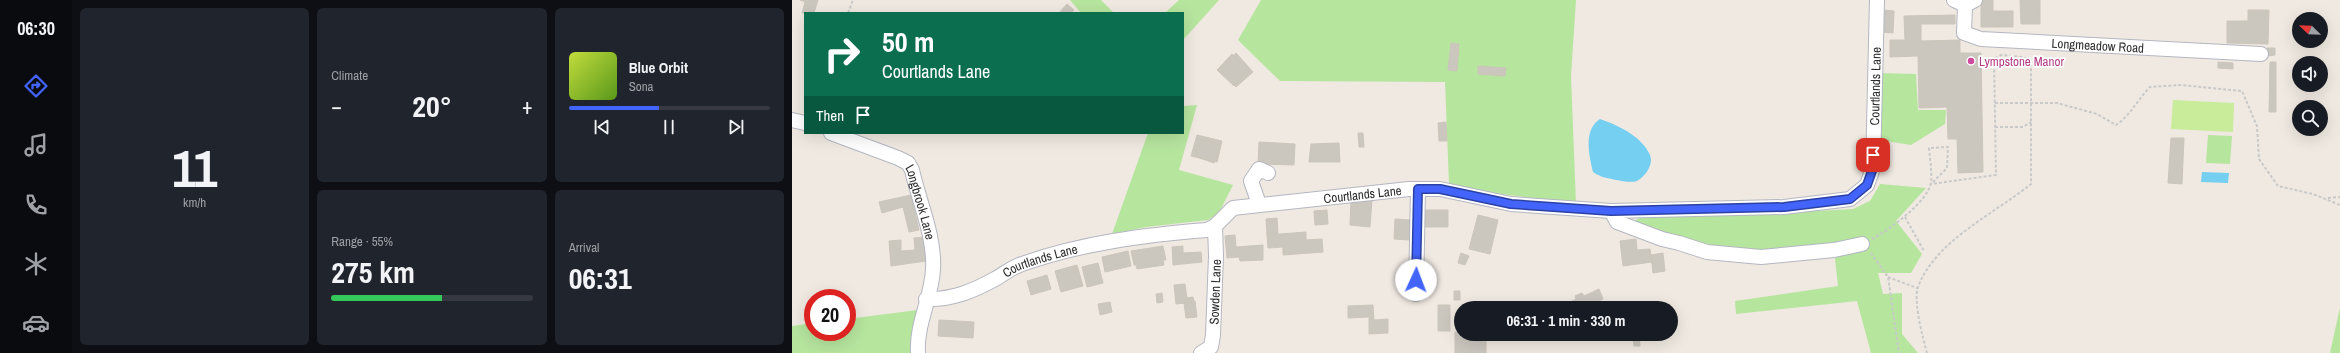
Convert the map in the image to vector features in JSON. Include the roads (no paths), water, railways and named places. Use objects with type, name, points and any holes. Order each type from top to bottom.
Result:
[{"type":"street","name":"Courtlands Lane","points":[[926,299],[942,300],[956,297],[995,279],[1020,265],[1082,246],[1146,235],[1207,230],[1215,226],[1233,208],[1259,204],[1418,189],[1440,189],[1511,204],[1614,217],[1784,207],[1850,199],[1867,185],[1873,168],[1877,0]]},
{"type":"street","name":"Longmeadow Road","points":[[1965,2],[1964,33],[1981,39],[2261,54]]},
{"type":"street","name":"Longbrook Lane","points":[[834,134],[908,163],[912,170],[932,244],[933,270],[926,299]]},
{"type":"street","points":[[1259,204],[1251,181],[1259,169],[1268,173]]},
{"type":"street","points":[[1416,294],[1418,189]]},
{"type":"street","points":[[1614,217],[1662,240],[1679,242],[1707,252],[1761,258],[1834,250],[1862,244]]},
{"type":"street","name":"Sowden Lane","points":[[1201,353],[1210,347],[1213,335],[1216,256],[1215,226]]},
{"type":"street","points":[[918,353],[926,299]]},
{"type":"water","points":[[1600,119],[1614,124],[1634,136],[1649,153],[1651,161],[1649,169],[1644,176],[1637,181],[1629,182],[1616,180],[1593,172],[1589,151],[1589,136],[1591,130]]},
{"type":"water","points":[[2202,172],[2229,173],[2228,183],[2201,182]]},
{"type":"place","name":"Lympstone Manor","points":[[1971,61]]}]
